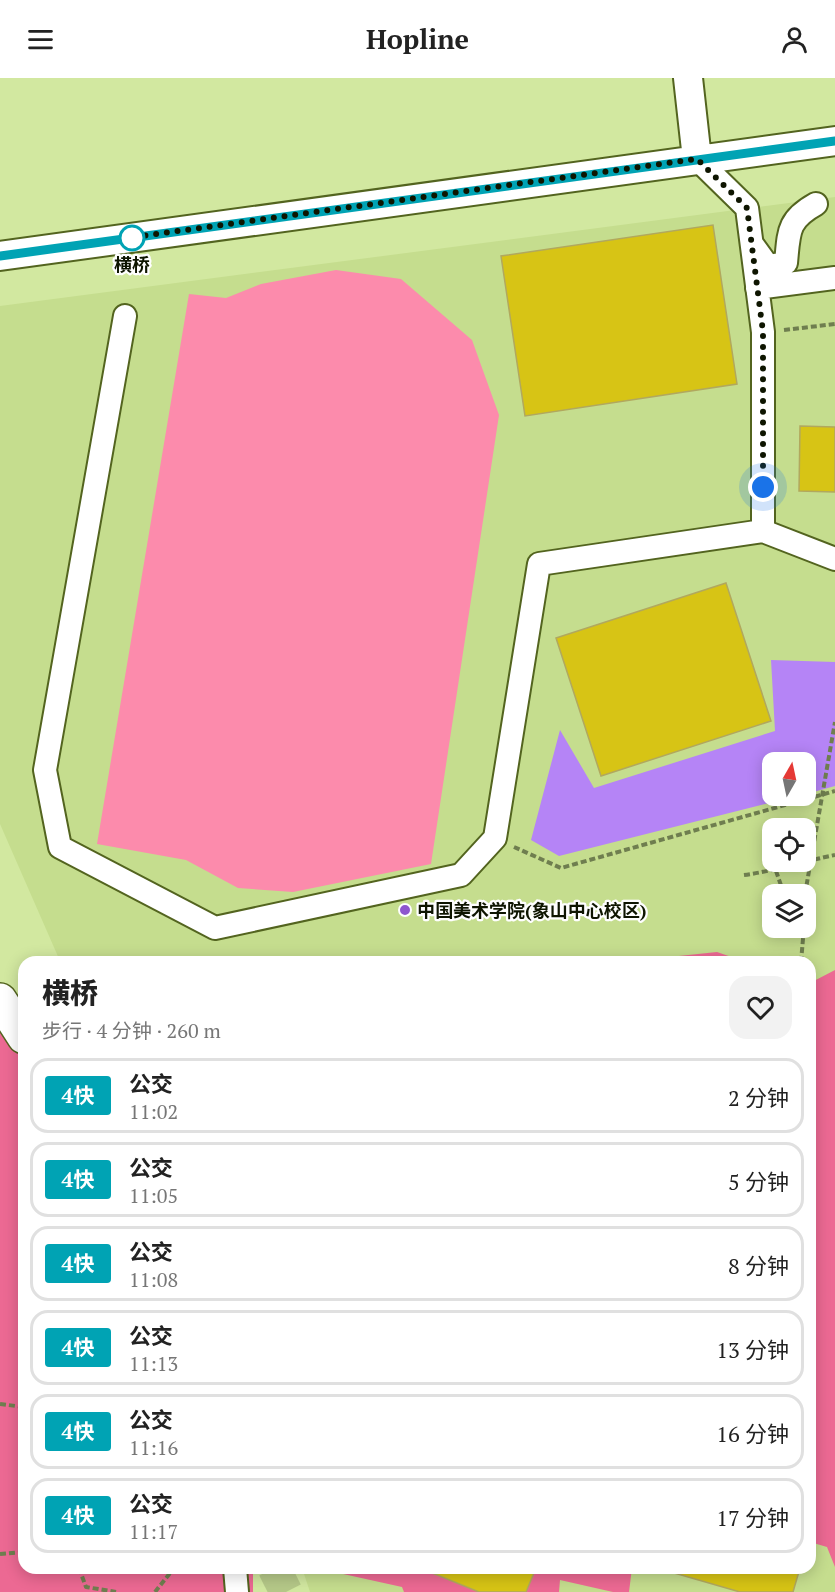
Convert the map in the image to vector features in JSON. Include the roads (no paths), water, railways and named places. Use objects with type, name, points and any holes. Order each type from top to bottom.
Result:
[{"type":"main road","points":[[0,1000],[18,1028]]},
{"type":"street","points":[[688,78],[697,159],[747,208],[763,332],[763,531]]},
{"type":"street","points":[[0,256],[835,141]]},
{"type":"street","points":[[752,244],[768,266],[786,263],[789,232],[799,213],[816,204]]},
{"type":"street","points":[[757,288],[835,278]]},
{"type":"street","points":[[125,316],[45,770],[60,847],[215,928],[461,875],[495,838],[539,564],[763,531],[835,559]]},
{"type":"street","points":[[236,1574],[237,1592]]},
{"type":"tunnel","points":[[277,1574],[286,1592]]},
{"type":"place","name":"横桥","points":[[132,238]]},
{"type":"place","name":"中国美术学院(象山中心校区)","points":[[405,910]]}]
